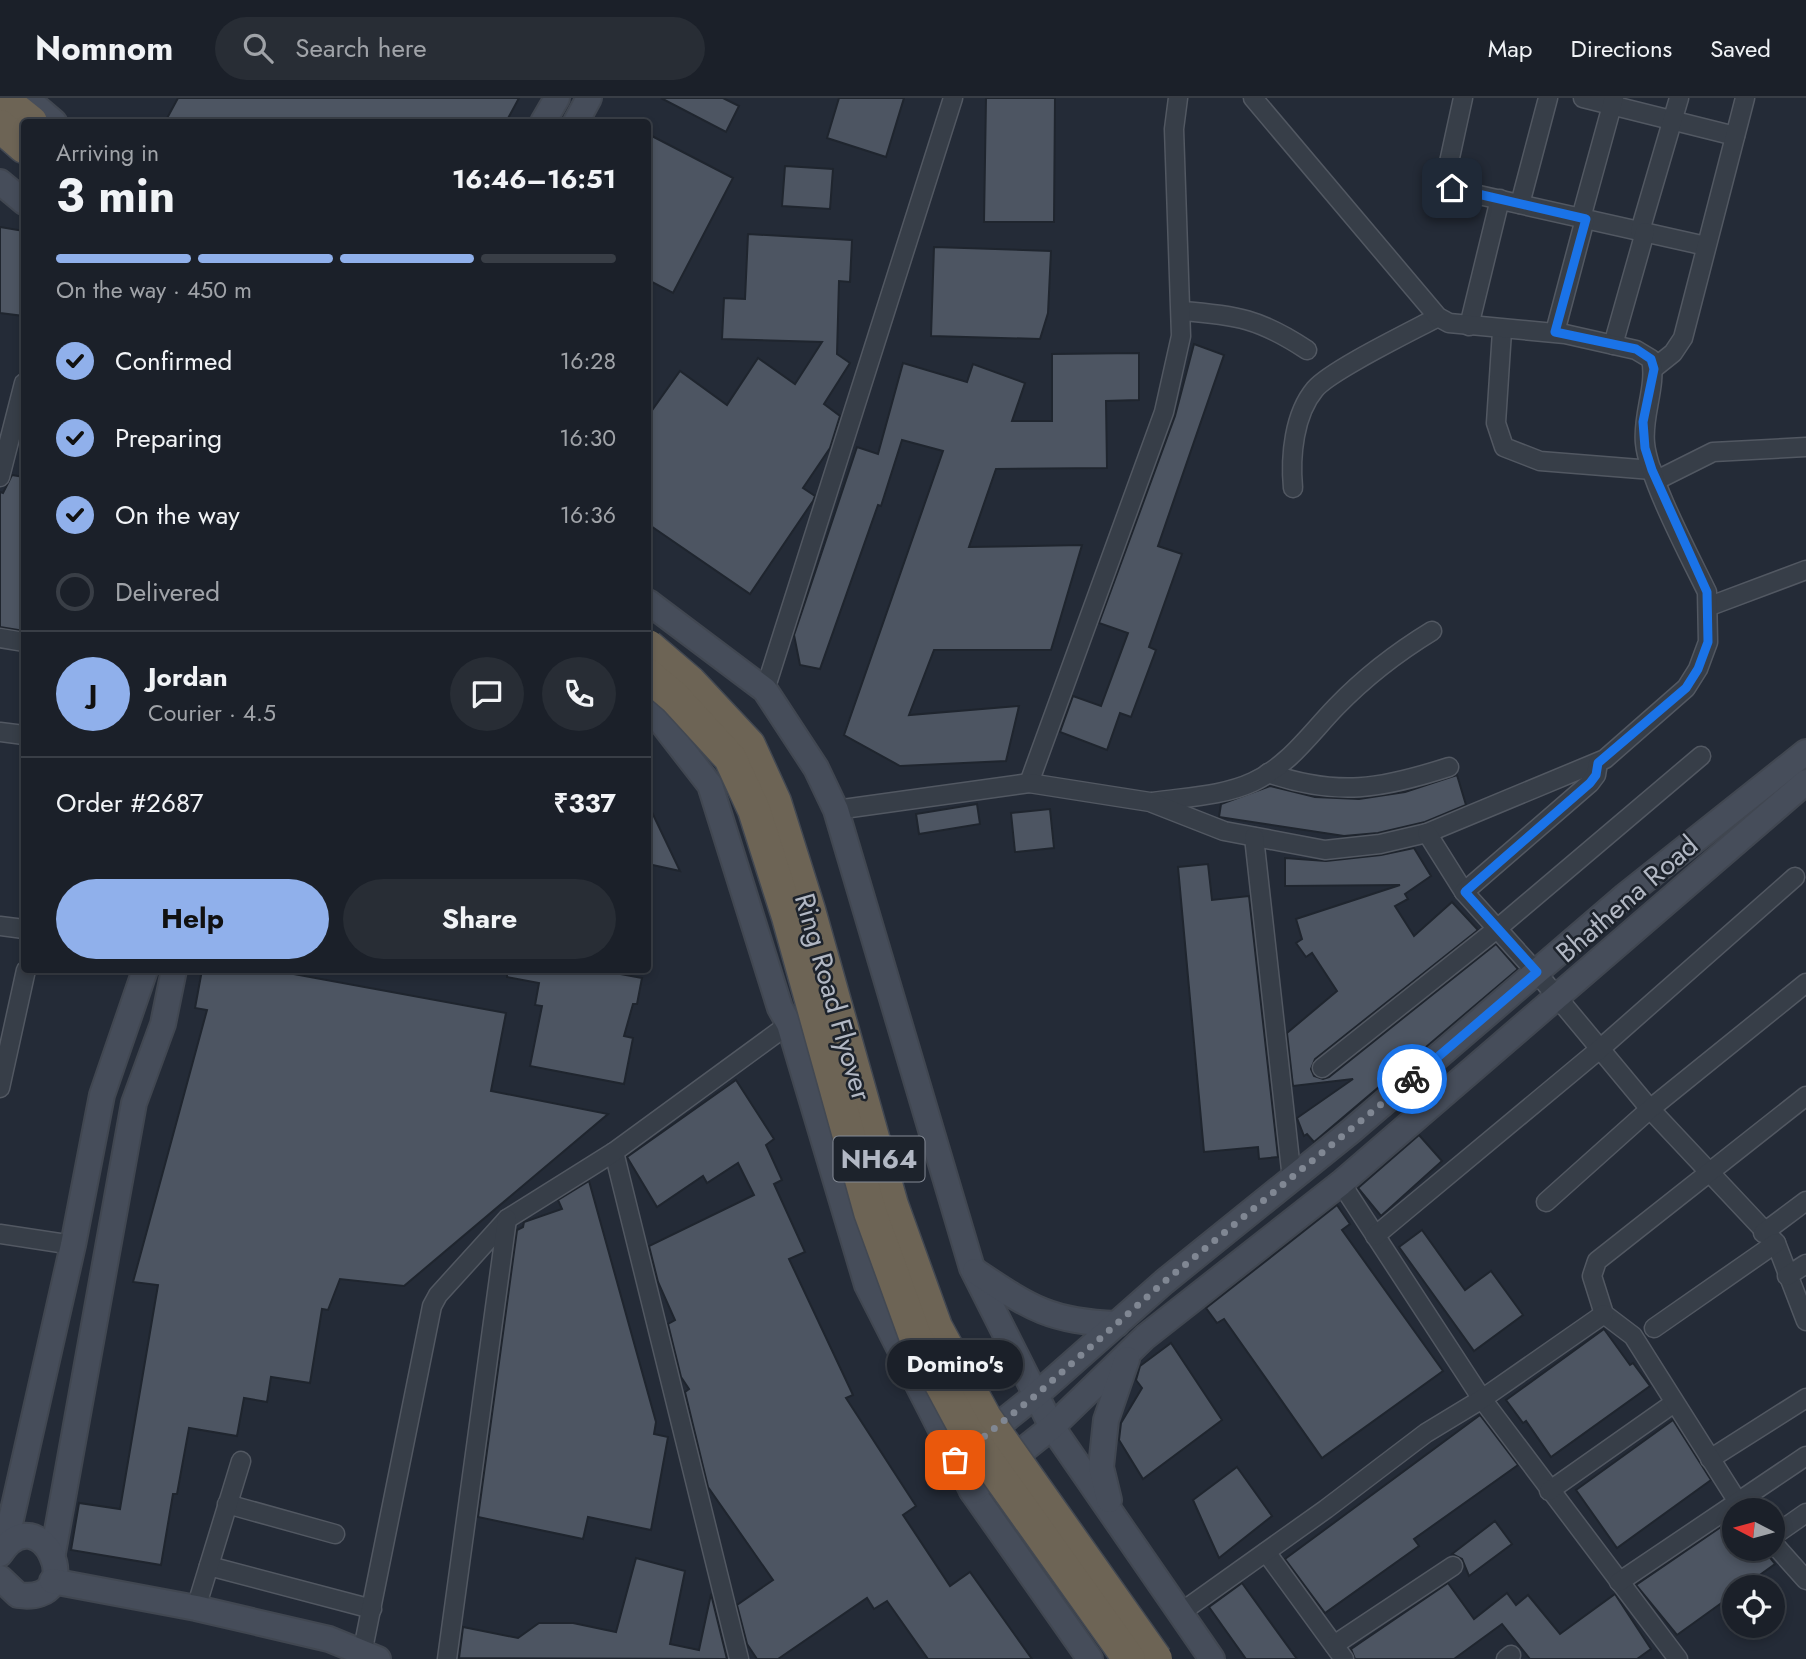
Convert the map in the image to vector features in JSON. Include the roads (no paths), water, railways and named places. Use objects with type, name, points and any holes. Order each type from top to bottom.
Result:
[{"type":"highway","points":[[1,98],[27,119]]},
{"type":"highway","points":[[0,126],[21,144]]},
{"type":"highway","name":"Ring Road Flyover","points":[[651,648],[690,681],[749,745],[775,802],[810,911],[892,1205],[936,1326],[985,1417],[1156,1659]]},
{"type":"highway","name":"Ring Road Flyover","points":[[651,678],[675,698],[730,758],[754,810],[788,917],[870,1212],[915,1336],[965,1429],[1129,1659]]},
{"type":"street","points":[[26,98],[50,119]]},
{"type":"street","points":[[545,119],[556,98]]},
{"type":"street","points":[[578,119],[589,98]]},
{"type":"street","points":[[765,690],[953,98]]},
{"type":"street","points":[[1029,783],[1164,412],[1176,368],[1181,312],[1174,129],[1178,98]]},
{"type":"street","points":[[836,810],[1029,783],[1150,802],[1223,831],[1325,850],[1380,844],[1427,832],[1598,763],[1686,688],[1698,669],[1708,642],[1710,606],[1707,592],[1654,475],[1645,448],[1643,422],[1654,369],[1651,359],[1644,353],[1555,332],[1502,331],[1449,323],[1438,317],[1253,98]]},
{"type":"street","points":[[1464,98],[1446,176],[1452,188],[1706,246]]},
{"type":"street","points":[[1520,204],[1548,98]]},
{"type":"street","points":[[1583,98],[1613,102],[1735,136]]},
{"type":"street","points":[[1613,345],[1679,98]]},
{"type":"street","points":[[1654,369],[1673,353],[1684,338],[1745,98]]},
{"type":"street","points":[[1555,332],[1613,102]]},
{"type":"street","points":[[0,182],[21,200]]},
{"type":"street","points":[[1469,326],[1500,200]]},
{"type":"street","points":[[1181,312],[1247,318],[1276,329],[1307,350]]},
{"type":"street","points":[[1293,488],[1293,447],[1301,417],[1315,389],[1438,317]]},
{"type":"street","points":[[1502,331],[1496,423],[1504,447],[1540,461],[1654,475],[1713,452],[1806,447]]},
{"type":"street","points":[[0,477],[6,426],[21,390]]},
{"type":"street","points":[[1710,606],[1806,570]]},
{"type":"street","points":[[651,604],[765,690],[816,768],[836,810],[972,1268],[1052,1427],[1212,1659]]},
{"type":"street","points":[[1150,802],[1219,792],[1252,783],[1286,763],[1335,708],[1384,660],[1432,631]]},
{"type":"street","points":[[0,638],[21,642]]},
{"type":"street","points":[[651,709],[710,785],[780,1008],[789,1024],[867,1285],[972,1491],[1090,1659]]},
{"type":"street","points":[[0,732],[21,735]]},
{"type":"street","points":[[955,1460],[1036,1395],[1625,896],[1805,752]]},
{"type":"street","points":[[1322,1068],[1498,928],[1701,756]]},
{"type":"street","points":[[1465,892],[1590,783],[1596,775],[1598,763]]},
{"type":"street","points":[[1269,773],[1297,783],[1344,789],[1395,784],[1449,767]]},
{"type":"street","name":"Bhathena Road","points":[[972,1491],[1052,1427],[1130,1352],[1341,1183],[1796,799],[1806,782]]},
{"type":"street","points":[[1427,832],[1465,892],[1537,972],[1650,1109],[1769,1238],[1806,1321]]},
{"type":"street","points":[[1254,837],[1292,1179]]},
{"type":"street","points":[[1375,1236],[1601,1048],[1795,877]]},
{"type":"street","points":[[0,926],[21,929]]},
{"type":"street","points":[[1,1078],[25,973]]},
{"type":"street","points":[[2,1550],[73,1245],[102,1096],[144,973]]},
{"type":"street","points":[[0,1578],[9,1590],[28,1596],[38,1594],[52,1581],[56,1572],[53,1553],[134,1103],[163,1024],[173,973]]},
{"type":"street","points":[[1546,1202],[1650,1109],[1806,983]]},
{"type":"street","points":[[52,1581],[196,1608],[330,1639],[363,1657],[432,1306],[438,1294],[507,1219],[614,1152],[789,1024]]},
{"type":"street","points":[[1734,1498],[1633,1336],[1604,1314],[1592,1276],[1597,1262],[1806,1096]]},
{"type":"street","points":[[614,1152],[739,1659]]},
{"type":"street","points":[[1341,1183],[1482,1399],[1678,1659]]},
{"type":"street","points":[[1654,1328],[1769,1238],[1806,1201]]},
{"type":"street","points":[[447,1659],[507,1219]]},
{"type":"street","points":[[0,1234],[73,1245]]},
{"type":"street","points":[[1787,1276],[1806,1264]]},
{"type":"street","points":[[972,1268],[1038,1312],[1061,1319],[1117,1324]]},
{"type":"street","points":[[1180,1613],[1426,1433],[1482,1399],[1604,1314]]},
{"type":"street","points":[[1113,1514],[1101,1467],[1106,1419],[1130,1352]]},
{"type":"street","points":[[1710,1458],[1806,1398]]},
{"type":"street","points":[[1549,1490],[1674,1403]]},
{"type":"street","points":[[1752,1498],[1806,1456]]},
{"type":"street","points":[[196,1608],[241,1461]]},
{"type":"street","points":[[228,1504],[335,1534]]},
{"type":"street","points":[[1785,1528],[1806,1513]]},
{"type":"street","points":[[1619,1582],[1722,1518]]},
{"type":"street","points":[[2,1550],[21,1537],[31,1537],[47,1545],[53,1553]]},
{"type":"street","points":[[1266,1552],[1339,1652],[1452,1566]]},
{"type":"street","points":[[1785,1555],[1803,1572]]},
{"type":"street","points":[[209,1566],[372,1609]]},
{"type":"place","name":"Domino's","points":[[955,1460]]}]
